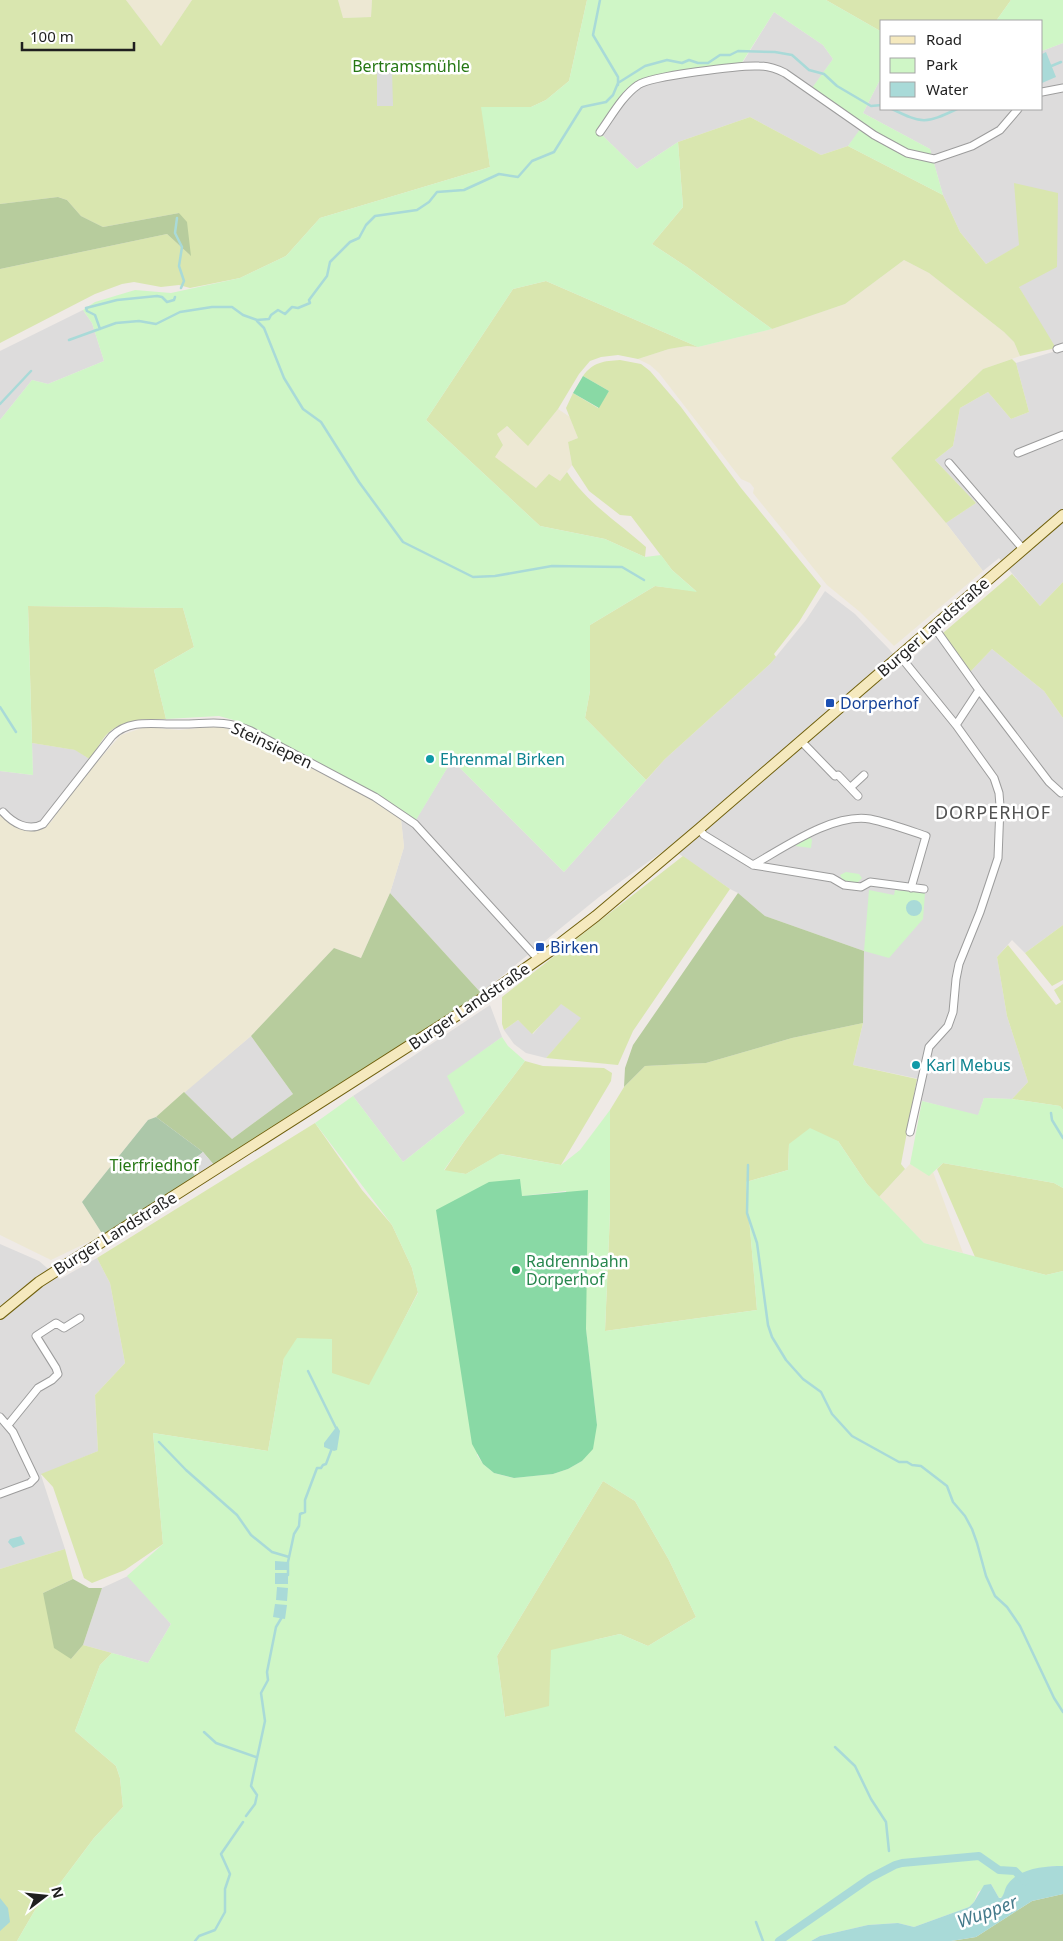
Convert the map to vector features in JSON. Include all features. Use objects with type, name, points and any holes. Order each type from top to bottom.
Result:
[{"type":"main road","name":"Burger Landstraße","points":[[0,1314],[38,1282],[456,1016],[538,960],[596,916],[699,829],[1063,515]]},
{"type":"street","points":[[600,132],[631,90],[643,82],[660,77],[751,66],[770,67],[785,73],[874,135],[908,153],[934,159],[972,146],[1000,130],[1017,110]]},
{"type":"street","points":[[1043,92],[1063,88]]},
{"type":"street","points":[[1018,453],[1063,435]]},
{"type":"street","points":[[949,463],[1024,549]]},
{"type":"street","points":[[934,627],[1049,782],[1061,793]]},
{"type":"street","points":[[900,656],[956,725],[994,778],[998,787],[1000,806],[998,858],[957,971],[953,1012],[948,1026],[929,1047],[910,1132]]},
{"type":"street","points":[[956,725],[979,690]]},
{"type":"street","name":"Steinsiepen","points":[[3,812],[20,825],[34,827],[44,824],[112,736],[125,728],[145,723],[210,722],[237,726],[251,731],[375,797],[415,824],[538,960]]},
{"type":"street","points":[[801,741],[834,776],[838,775],[858,796]]},
{"type":"street","points":[[851,787],[864,775]]},
{"type":"street","points":[[753,865],[830,824],[846,820],[870,819],[926,836],[911,888]]},
{"type":"street","points":[[699,829],[704,835],[753,865],[832,878],[844,885],[861,886],[870,882],[924,889]]},
{"type":"street","points":[[8,1425],[38,1388],[58,1374],[36,1336],[56,1323],[64,1328],[80,1318]]},
{"type":"street","points":[[0,1417],[8,1425],[35,1478],[30,1483],[0,1494]]},
{"type":"shaded area","points":[[126,0],[192,0],[161,46]]},
{"type":"shaded area","points":[[338,0],[372,0],[371,17],[342,18]]},
{"type":"shaded area","points":[[774,12],[823,45],[833,59],[809,93],[861,129],[848,146],[821,155],[750,117],[678,142],[637,169],[602,135],[631,95],[644,83],[660,79],[738,70]]},
{"type":"shaded area","points":[[1063,43],[1063,582],[1040,606],[999,558],[983,571],[946,523],[976,503],[935,460],[953,446],[960,408],[988,392],[1011,419],[1029,412],[1016,363],[1056,351],[1019,287],[1020,245],[986,264],[960,232],[943,195],[930,149],[863,113],[880,80],[880,110],[1043,110],[1043,51]]},
{"type":"shaded area","points":[[377,70],[392,70],[393,106],[377,106]]},
{"type":"shaded area","points":[[904,260],[929,273],[1004,332],[1014,342],[1020,356],[983,369],[891,458],[946,523],[983,571],[894,646],[860,612],[827,585],[753,493],[754,488],[750,483],[741,479],[659,373],[650,365],[638,359],[669,349],[687,346],[698,347],[772,329],[845,304]]},
{"type":"shaded area","points":[[83,310],[92,323],[104,361],[48,384],[32,380],[0,420],[0,351]]},
{"type":"shaded area","points":[[558,409],[570,417],[578,438],[568,442],[572,465],[560,481],[536,488],[494,457],[503,445],[497,434],[506,426],[528,445]]},
{"type":"shaded area","points":[[825,591],[855,614],[903,666],[937,636],[965,677],[992,649],[1044,691],[1063,718],[1063,925],[1025,953],[1012,940],[997,957],[1007,1016],[1028,1082],[1012,1099],[984,1098],[978,1116],[922,1101],[924,1080],[853,1065],[863,1023],[864,951],[765,916],[738,893],[669,847],[599,897],[481,993],[390,893],[404,847],[401,819],[412,826],[452,760],[564,872],[665,759],[770,664],[806,620]]},
{"type":"shaded area","points":[[219,726],[243,734],[373,799],[401,819],[404,847],[390,893],[361,958],[334,948],[251,1036],[156,1117],[148,1120],[82,1202],[103,1235],[51,1260],[0,1235],[0,816],[15,826],[26,829],[36,830],[46,826],[52,821],[64,799],[121,735],[145,727],[179,730]]},
{"type":"shaded area","points":[[32,743],[76,750],[91,760],[39,825],[25,825],[12,819],[5,809],[0,812],[0,771],[33,775]]},
{"type":"shaded area","points":[[560,1003],[582,1018],[546,1058],[526,1053],[514,1044],[504,1030],[518,1020],[533,1034]]},
{"type":"shaded area","points":[[490,1005],[502,1037],[480,1053],[465,1113],[403,1162],[353,1096]]},
{"type":"shaded area","points":[[251,1036],[293,1094],[232,1139],[184,1092]]},
{"type":"shaded area","points":[[203,1152],[214,1165],[196,1177],[187,1165]]},
{"type":"shaded area","points":[[910,1164],[929,1175],[933,1172],[963,1253],[924,1243],[879,1197]]},
{"type":"shaded area","points":[[0,1244],[39,1261],[60,1279],[97,1258],[110,1283],[125,1363],[95,1395],[98,1451],[41,1475],[65,1549],[0,1569]]},
{"type":"shaded area","points":[[128,1576],[171,1624],[148,1663],[83,1645],[102,1588]]},
{"type":"green space","name":"Bertramsmühle","points":[[0,0],[126,0],[161,46],[192,0],[338,0],[343,18],[371,17],[372,0],[587,0],[569,81],[546,100],[531,107],[482,107],[490,167],[320,218],[286,256],[240,278],[190,288],[179,285],[161,287],[134,282],[122,284],[95,294],[0,343],[0,269],[167,234],[190,255],[179,213],[103,227],[81,216],[67,200],[58,197],[0,204]]},
{"type":"green space","points":[[587,0],[826,0],[880,31],[880,80],[863,113],[930,149],[943,195],[848,146],[863,125],[812,88],[833,59],[823,45],[774,12],[741,64],[682,71],[638,82],[626,93],[602,135],[637,169],[678,142],[683,207],[652,244],[772,329],[698,347],[546,281],[513,289],[426,420],[540,526],[605,539],[645,557],[661,555],[672,570],[697,592],[655,586],[590,625],[590,691],[585,718],[646,780],[564,872],[452,760],[416,820],[334,771],[237,721],[219,716],[166,719],[154,670],[194,647],[183,608],[28,606],[33,775],[0,771],[0,420],[32,380],[48,384],[104,361],[92,323],[83,310],[95,302],[135,290],[171,293],[240,278],[286,256],[320,218],[490,167],[481,107],[531,107],[546,100],[569,81]]},
{"type":"green space","points":[[826,0],[1011,0],[997,20],[880,20],[880,31]]},
{"type":"green space","points":[[1011,0],[1063,0],[1063,43],[1043,51],[1043,20],[997,20]]},
{"type":"green space","points":[[750,117],[821,155],[848,146],[943,195],[960,232],[986,264],[1019,245],[1014,183],[1058,193],[1057,267],[1019,287],[1056,348],[1020,356],[1014,342],[1004,332],[929,273],[904,260],[845,304],[772,329],[652,244],[683,207],[678,142]]},
{"type":"green space","points":[[58,197],[67,200],[81,216],[103,227],[179,213],[187,222],[191,256],[167,234],[0,269],[0,204]]},
{"type":"green space","points":[[546,281],[698,347],[687,346],[669,349],[638,359],[618,355],[601,357],[590,361],[579,374],[558,409],[528,446],[507,426],[497,434],[503,445],[495,457],[536,488],[549,474],[560,481],[567,472],[593,503],[646,547],[645,557],[605,539],[540,526],[426,420],[513,289]]},
{"type":"green space","points":[[1012,359],[1016,363],[1029,412],[1011,419],[988,392],[960,408],[953,446],[935,460],[976,503],[946,523],[891,458],[983,369]]},
{"type":"green space","points":[[620,360],[641,364],[650,371],[681,407],[741,488],[821,586],[799,622],[774,654],[776,657],[770,664],[665,759],[646,780],[585,718],[590,691],[590,625],[655,586],[696,591],[672,570],[631,516],[620,515],[589,491],[572,465],[568,442],[578,438],[566,408],[573,393],[598,408],[609,391],[583,376],[599,363]]},
{"type":"green space","points":[[583,376],[609,391],[599,408],[573,393]]},
{"type":"green space","points":[[1012,574],[1040,606],[1063,582],[1063,718],[1044,691],[992,649],[970,672],[943,633]]},
{"type":"green space","points":[[28,606],[183,608],[194,647],[154,670],[166,719],[140,720],[116,727],[103,739],[91,760],[75,750],[32,743]]},
{"type":"green space","points":[[810,837],[812,840],[811,848],[795,846]]},
{"type":"green space","points":[[683,856],[730,889],[633,1031],[618,1065],[546,1058],[581,1018],[561,1004],[532,1034],[518,1020],[504,1030],[502,1024],[502,997]]},
{"type":"green space","points":[[846,872],[859,874],[862,878],[857,883],[844,882],[840,875]]},
{"type":"green space","points":[[869,890],[894,895],[895,890],[925,893],[923,919],[889,958],[864,951]]},
{"type":"green space","points":[[390,893],[481,993],[377,1063],[214,1165],[203,1152],[156,1117],[184,1092],[232,1139],[293,1094],[251,1036],[334,948],[361,958]]},
{"type":"green space","points":[[738,893],[765,916],[864,951],[863,1023],[792,1038],[706,1063],[645,1066],[624,1087],[625,1068],[633,1045]]},
{"type":"green space","points":[[1063,925],[1063,980],[1052,986],[1025,953]]},
{"type":"green space","points":[[1008,945],[1056,1005],[1061,1002],[1054,990],[1063,984],[1063,1110],[1060,1106],[1012,1099],[1028,1082],[1007,1016],[997,957]]},
{"type":"green space","points":[[863,1023],[853,1065],[917,1079],[901,1164],[905,1169],[879,1197],[867,1184],[838,1141],[789,1144],[788,1170],[746,1182],[757,1310],[605,1331],[610,1213],[610,1110],[624,1087],[645,1066],[706,1063],[792,1038]]},
{"type":"green space","points":[[502,1037],[508,1046],[525,1061],[444,1170],[466,1174],[500,1154],[561,1165],[580,1150],[610,1110],[610,1213],[605,1331],[757,1310],[746,1182],[788,1170],[789,1144],[810,1128],[838,1141],[867,1184],[924,1243],[1046,1275],[1063,1271],[1063,1866],[1051,1866],[1005,1891],[1004,1896],[999,1898],[991,1884],[978,1892],[974,1902],[969,1907],[914,1927],[898,1923],[868,1925],[820,1936],[811,1941],[17,1941],[35,1910],[61,1882],[94,1838],[123,1807],[120,1778],[116,1766],[75,1731],[100,1665],[112,1653],[148,1663],[171,1624],[127,1576],[163,1544],[153,1433],[268,1451],[284,1358],[297,1338],[332,1339],[332,1373],[369,1385],[418,1293],[412,1268],[392,1225],[315,1123],[353,1096],[403,1162],[465,1113],[447,1076]],"holes":[[[566,1191],[586,1330],[597,1425],[582,1461],[568,1469],[553,1474],[514,1478],[494,1473],[483,1464],[477,1455],[522,1196]],[[603,1481],[635,1501],[669,1560],[696,1617],[648,1646],[620,1634],[551,1650],[549,1706],[505,1717],[497,1656]]]},
{"type":"green space","points":[[525,1061],[543,1066],[604,1068],[612,1073],[611,1081],[561,1165],[501,1154],[466,1174],[444,1171],[465,1140]]},
{"type":"green space","points":[[984,1098],[1012,1099],[1060,1106],[1063,1110],[1063,1188],[1054,1183],[943,1163],[929,1176],[910,1164],[922,1101],[978,1115]]},
{"type":"green space","name":"Tierfriedhof","points":[[156,1117],[203,1152],[187,1165],[196,1177],[103,1235],[82,1202],[148,1120]]},
{"type":"green space","points":[[315,1123],[362,1190],[392,1225],[412,1268],[418,1292],[370,1386],[284,1358],[268,1451],[153,1433],[163,1544],[125,1570],[92,1583],[84,1578],[53,1487],[41,1474],[98,1451],[95,1395],[125,1363],[110,1283],[97,1258]]},
{"type":"green space","points":[[943,1163],[1054,1183],[1063,1188],[1063,1271],[1046,1275],[975,1257],[937,1169]]},
{"type":"green space","name":"Radrennbahn Dorperhof","points":[[520,1179],[522,1196],[588,1190],[586,1329],[597,1425],[593,1449],[582,1461],[568,1469],[553,1474],[514,1478],[494,1473],[483,1464],[472,1444],[436,1210],[489,1182]]},
{"type":"green space","points":[[603,1481],[635,1501],[669,1560],[696,1617],[648,1646],[620,1634],[594,1640],[549,1707],[505,1717],[497,1656]]},
{"type":"green space","points":[[65,1549],[73,1579],[43,1593],[71,1659],[83,1645],[112,1653],[100,1665],[75,1731],[116,1766],[120,1778],[123,1807],[94,1838],[61,1882],[35,1910],[17,1941],[0,1941],[0,1569]]},
{"type":"green space","points":[[73,1579],[89,1588],[102,1588],[83,1645],[71,1659],[54,1648],[43,1593]]},
{"type":"green space","points":[[1063,1894],[1063,1941],[951,1941],[976,1937],[1032,1901]]},
{"type":"water","points":[[1046,52],[1056,77],[1043,83],[1043,54]]},
{"type":"water","points":[[914,900],[920,902],[922,908],[920,914],[914,916],[908,914],[906,908],[908,902]]},
{"type":"water","points":[[337,1426],[340,1431],[337,1450],[334,1451],[324,1447],[324,1443]]},
{"type":"water","points":[[21,1536],[25,1544],[13,1548],[8,1542],[10,1539]]},
{"type":"water","points":[[275,1561],[288,1562],[288,1570],[275,1570]]},
{"type":"water","points":[[275,1573],[288,1573],[288,1584],[275,1584]]},
{"type":"water","points":[[277,1587],[288,1588],[287,1601],[276,1600]]},
{"type":"water","points":[[275,1604],[287,1605],[285,1619],[273,1617]]},
{"type":"water","name":"Wupper","points":[[1063,1866],[1063,1894],[1032,1901],[976,1937],[951,1941],[811,1941],[820,1936],[868,1925],[898,1923],[914,1927],[969,1907],[984,1885],[991,1884],[999,1898],[1001,1898],[1008,1884],[1019,1874],[1041,1867]]},
{"type":"water","points":[[0,1898],[8,1908],[10,1922],[0,1931]]},
{"type":"waterway","points":[[600,0],[593,35],[618,77],[618,85]]},
{"type":"waterway","points":[[69,340],[116,323],[139,321],[156,324],[180,312],[212,307],[232,307],[243,315],[257,320],[269,319],[278,310],[285,314],[292,307],[298,308],[310,303],[309,300],[327,276],[330,262],[350,242],[359,238],[366,225],[375,216],[417,210],[429,202],[437,192],[464,190],[499,174],[518,177],[532,161],[554,152],[582,107],[606,102],[613,95],[618,83],[645,66],[667,60],[682,63],[689,60],[698,63],[708,63],[720,55],[730,55],[738,51],[775,52],[792,55],[809,70],[824,74],[837,86],[871,106],[880,105]]},
{"type":"waterway","points":[[1049,67],[1061,62]]},
{"type":"waterway","points":[[894,110],[918,120],[931,120],[955,110]]},
{"type":"waterway","points":[[177,218],[175,233],[182,247],[179,266],[184,281],[181,288]]},
{"type":"waterway","points":[[100,329],[95,315],[87,311],[86,308],[117,300],[157,296],[162,297],[167,302],[174,300],[175,297]]},
{"type":"waterway","points":[[257,321],[264,328],[284,378],[303,409],[321,422],[359,482],[403,542],[473,577],[495,576],[552,566],[622,567],[644,580]]},
{"type":"waterway","points":[[0,404],[31,371]]},
{"type":"waterway","points":[[0,707],[16,732]]},
{"type":"waterway","points":[[1051,1113],[1052,1120],[1063,1138]]},
{"type":"waterway","points":[[748,1165],[747,1213],[757,1243],[768,1325],[772,1337],[786,1360],[803,1379],[821,1392],[832,1414],[852,1436],[899,1462],[921,1466],[947,1486],[953,1502],[965,1516],[972,1529],[986,1576],[995,1596],[1007,1607],[1020,1626],[1054,1698],[1063,1712]]},
{"type":"waterway","points":[[308,1371],[336,1428]]},
{"type":"waterway","points":[[159,1442],[186,1470],[237,1515],[251,1535],[272,1552],[289,1557]]},
{"type":"waterway","points":[[288,1575],[288,1562],[294,1534],[299,1526],[300,1514],[305,1512],[305,1500],[317,1468],[321,1468],[326,1464],[332,1448]]},
{"type":"waterway","points":[[246,1816],[255,1804],[257,1795],[251,1786],[265,1721],[261,1693],[268,1680],[267,1672],[276,1627],[282,1617]]},
{"type":"waterway","points":[[204,1732],[216,1743],[256,1757]]},
{"type":"waterway","points":[[835,1747],[855,1766],[871,1799],[886,1822],[889,1851]]},
{"type":"waterway","points":[[195,1941],[199,1936],[215,1930],[225,1912],[225,1889],[230,1874],[221,1854],[243,1822]]},
{"type":"waterway","points":[[779,1941],[870,1878],[902,1863],[979,1856],[999,1870],[1015,1871],[1025,1881]]},
{"type":"waterway","points":[[756,1922],[763,1941]]},
{"type":"place","name":"Dorperhof","points":[[830,703]]},
{"type":"place","name":"Ehrenmal Birken","points":[[430,759]]},
{"type":"place","name":"Birken","points":[[540,947]]},
{"type":"place","name":"Karl Mebus","points":[[916,1065]]},
{"type":"place","name":"Radrennbahn Dorperhof","points":[[516,1270]]},
{"type":"district","name":"DORPERHOF","points":[[993,812]]}]
